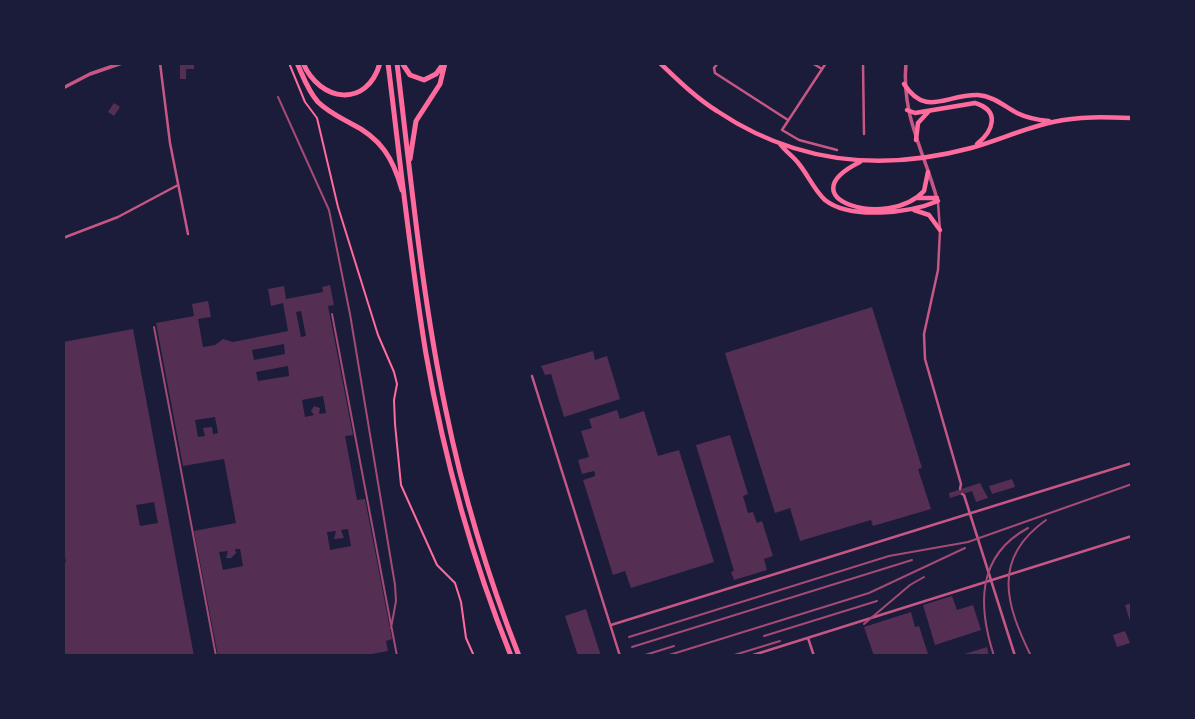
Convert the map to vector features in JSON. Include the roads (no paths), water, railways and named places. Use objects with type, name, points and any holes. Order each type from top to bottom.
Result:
[{"type":"highway","points":[[297,63],[310,91],[320,104],[370,134],[385,149],[396,169],[407,209]]},
{"type":"highway","points":[[303,63],[320,88],[344,95],[355,93],[367,86],[376,75],[380,63]]},
{"type":"highway","points":[[388,63],[426,354],[444,442],[473,550],[511,656]]},
{"type":"highway","points":[[399,63],[410,75],[424,79],[436,74],[445,63]]},
{"type":"highway","points":[[399,63],[427,304],[446,412],[481,547],[519,656]]},
{"type":"highway","points":[[409,162],[416,121],[443,79],[445,63]]},
{"type":"main road","points":[[660,63],[715,111],[746,129],[779,144],[833,159],[861,162],[937,156],[1053,122],[1096,116],[1132,118]]},
{"type":"main road","points":[[904,84],[912,96],[924,103]]},
{"type":"main road","points":[[907,110],[924,103],[975,95],[987,96],[1034,120],[1053,122]]},
{"type":"main road","points":[[907,110],[915,113],[975,103],[984,106],[990,112],[990,131],[973,147]]},
{"type":"main road","points":[[916,140],[918,123],[929,111]]},
{"type":"main road","points":[[779,144],[796,160],[826,200],[839,208],[864,212],[913,209],[937,200]]},
{"type":"main road","points":[[861,162],[847,168],[836,179],[837,197],[843,204],[864,209],[889,208],[917,198],[937,200]]},
{"type":"main road","points":[[917,198],[926,186],[928,172]]},
{"type":"main road","points":[[913,209],[929,215],[940,230]]},
{"type":"street","points":[[63,88],[90,74],[122,63]]},
{"type":"street","points":[[160,63],[168,130],[188,234]]},
{"type":"street","points":[[718,63],[714,68],[715,74],[788,120]]},
{"type":"street","points":[[812,63],[822,69]]},
{"type":"street","points":[[826,63],[782,130],[799,140],[837,150]]},
{"type":"street","points":[[863,63],[864,134]]},
{"type":"street","points":[[906,63],[904,84],[907,110],[937,200],[940,230],[938,270],[924,334],[925,359],[1014,656]]},
{"type":"street","points":[[63,238],[118,217],[178,185]]},
{"type":"street","points":[[532,376],[620,656]]},
{"type":"street","points":[[611,625],[1132,463]]},
{"type":"street","points":[[750,656],[1132,536]]},
{"type":"street","points":[[808,638],[814,656]]},
{"type":"railway","points":[[278,97],[329,210],[350,314],[395,585],[396,601],[391,628]]},
{"type":"railway","points":[[332,314],[397,656]]},
{"type":"railway","points":[[154,327],[216,656]]},
{"type":"railway","points":[[629,637],[889,556],[968,542],[1132,484]]},
{"type":"railway","points":[[1031,656],[1010,601],[1010,567],[1017,551],[1029,535],[1046,520]]},
{"type":"railway","points":[[994,656],[985,619],[984,601],[990,568],[998,553],[1028,528]]},
{"type":"railway","points":[[666,656],[869,593],[965,548]]},
{"type":"railway","points":[[632,647],[912,560]]},
{"type":"railway","points":[[864,624],[910,585],[924,577]]},
{"type":"railway","points":[[764,636],[877,601]]},
{"type":"railway","points":[[731,656],[780,641]]},
{"type":"railway","points":[[642,656],[674,646]]}]
